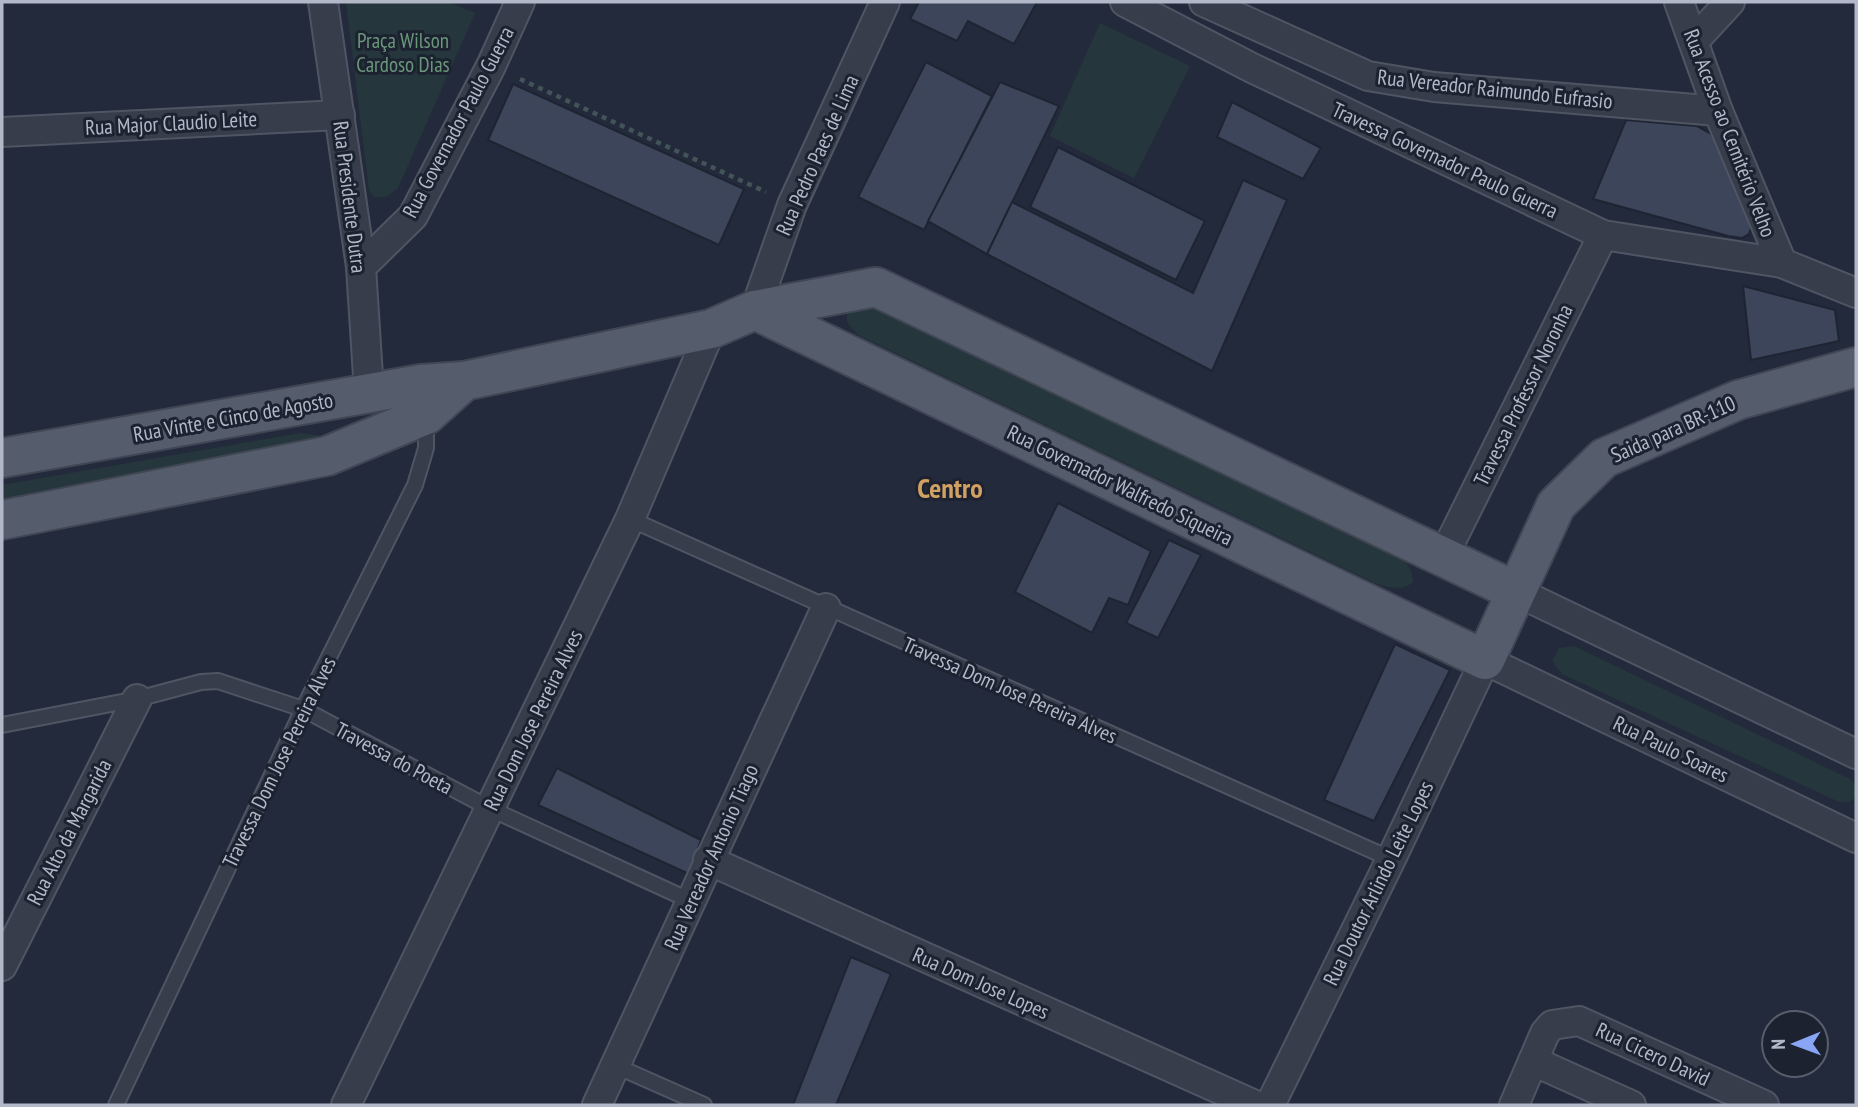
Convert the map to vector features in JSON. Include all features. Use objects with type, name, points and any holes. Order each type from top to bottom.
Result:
[{"type":"main road","points":[[711,329],[755,310],[876,286],[1516,590]]},
{"type":"main road","name":"Rua Governador Walfredo Siqueira","points":[[755,310],[1485,660]]},
{"type":"main road","name":"Rua Vinte e Cinco de Agosto","points":[[2,458],[421,384],[464,381],[711,329]]},
{"type":"main road","name":"Saida para BR-110","points":[[1485,660],[1556,505],[1604,458],[1738,400],[1856,367]]},
{"type":"main road","points":[[2,520],[327,456],[426,415],[464,381]]},
{"type":"street","name":"Rua Presidente Dutra","points":[[323,2],[361,267],[369,393]]},
{"type":"street","name":"Rua Governador Paulo Guerra","points":[[361,267],[413,216],[491,66],[520,2]]},
{"type":"street","name":"Rua Pedro Paes de Lima","points":[[755,310],[792,205],[885,2]]},
{"type":"street","name":"Travessa Governador Paulo Guerra","points":[[1125,2],[1252,68],[1602,235],[1782,263],[1856,293]]},
{"type":"street","name":"Rua Vereador Raimundo Eufrasio","points":[[1204,2],[1368,76],[1434,87],[1718,111]]},
{"type":"street","name":"Rua Acesso ao Cemitério Velho","points":[[1679,2],[1718,111],[1782,263]]},
{"type":"street","points":[[1694,41],[1730,2]]},
{"type":"street","points":[[1252,68],[1267,32]]},
{"type":"street","name":"Rua Major Claudio Leite","points":[[2,132],[340,115]]},
{"type":"street","name":"Travessa Professor Noronha","points":[[1444,555],[1602,235]]},
{"type":"street","name":"Rua Dom Jose Pereira Alves","points":[[346,1105],[629,519],[711,329]]},
{"type":"street","points":[[1516,590],[1856,754]]},
{"type":"street","name":"Rua Vereador Antonio Tiago","points":[[597,1105],[826,608]]},
{"type":"street","name":"Rua Paulo Soares","points":[[1485,660],[1856,838]]},
{"type":"street","name":"Rua Doutor Arlindo Leite Lopes","points":[[1270,1105],[1485,660]]},
{"type":"street","name":"Rua Alto da Margarida","points":[[2,966],[137,699]]},
{"type":"street","name":"Rua Dom Jose Lopes","points":[[708,860],[1255,1105]]},
{"type":"street","name":"Rua Cicero David","points":[[1533,1062],[1545,1033],[1552,1025],[1579,1021],[1764,1105]]},
{"type":"street","points":[[1514,1105],[1533,1062],[1631,1105]]},
{"type":"lane","name":"Travessa Dom Jose Pereira Alves","points":[[116,1105],[303,709],[415,485],[426,448],[426,415]]},
{"type":"lane","name":"Travessa Dom Jose Pereira Alves","points":[[629,519],[1391,859]]},
{"type":"lane","name":"Travessa do Poeta","points":[[2,725],[137,699],[201,682],[218,681],[303,709],[491,809],[691,901]]},
{"type":"lane","points":[[616,1066],[704,1105]]},
{"type":"path","points":[[491,66],[792,205]]},
{"type":"green space","name":"Praça Wilson Cardoso Dias","points":[[346,2],[448,2],[475,13],[398,188],[386,197],[374,197],[369,190]]},
{"type":"green space","points":[[1100,23],[1190,66],[1134,178],[1050,136]]},
{"type":"green space","points":[[858,299],[1388,551],[1409,566],[1413,582],[1400,588],[1375,583],[858,335],[847,322],[847,307]]},
{"type":"green space","points":[[300,433],[322,436],[312,443],[2,509],[2,485]]},
{"type":"green space","points":[[1574,646],[1852,780],[1856,788],[1855,798],[1849,802],[1839,802],[1562,674],[1552,661],[1559,648]]},
{"type":"building","points":[[919,2],[1037,2],[1014,44],[968,21],[957,41],[910,19]]},
{"type":"building","points":[[926,62],[992,96],[924,230],[858,197]]},
{"type":"building","points":[[1000,82],[1059,106],[987,254],[928,221]]},
{"type":"building","points":[[513,84],[744,189],[719,245],[488,140]]},
{"type":"building","points":[[1232,102],[1321,148],[1303,179],[1217,137]]},
{"type":"building","points":[[1626,120],[1697,126],[1719,138],[1752,225],[1749,234],[1742,238],[1728,236],[1593,199]]},
{"type":"building","points":[[1058,147],[1205,221],[1176,280],[1030,207]]},
{"type":"building","points":[[1243,180],[1287,200],[1212,371],[987,254],[1012,202],[1193,293]]},
{"type":"building","points":[[1743,286],[1835,310],[1839,341],[1751,360]]},
{"type":"building","points":[[1058,503],[1151,551],[1128,605],[1109,598],[1092,633],[1015,592]]},
{"type":"building","points":[[1169,540],[1201,555],[1158,638],[1126,623]]},
{"type":"building","points":[[1395,644],[1450,670],[1374,821],[1324,800]]},
{"type":"building","points":[[557,768],[701,840],[689,874],[538,805]]},
{"type":"building","points":[[851,957],[891,974],[836,1105],[793,1105]]},
{"type":"district","name":"Centro","points":[[950,487]]}]
